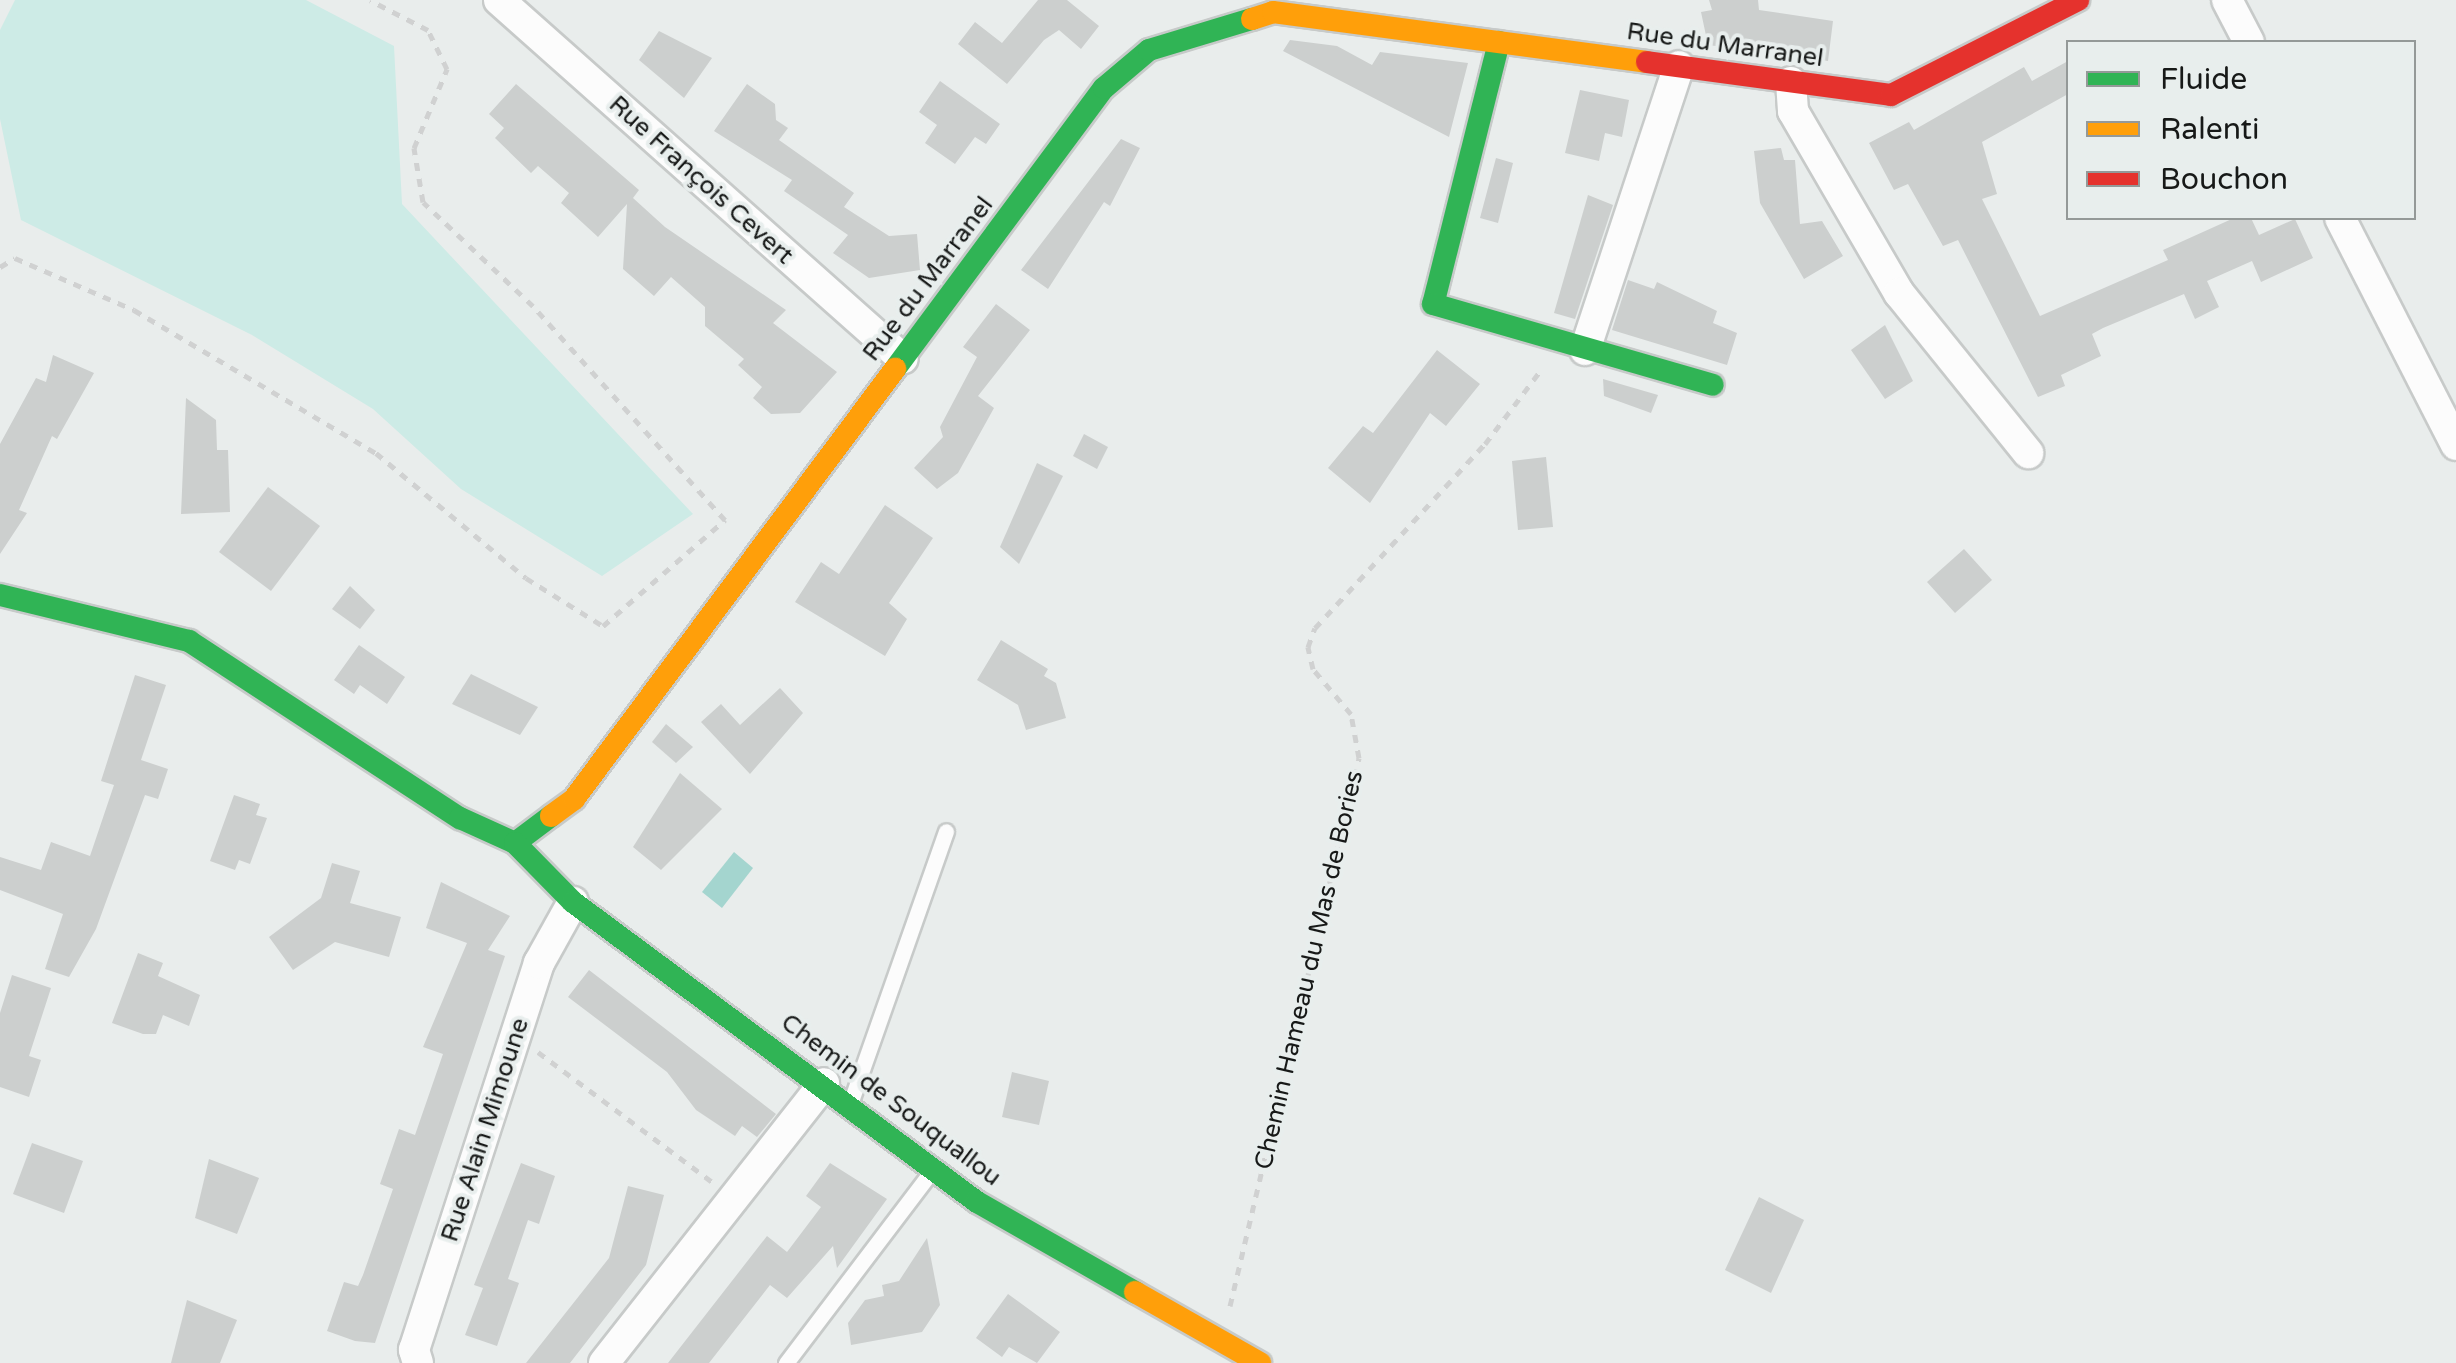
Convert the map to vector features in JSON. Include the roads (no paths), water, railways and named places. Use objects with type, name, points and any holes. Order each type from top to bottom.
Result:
[{"type":"street","name":"Rue François Cevert","points":[[499,0],[903,359]]},
{"type":"street","name":"Rue du Marranel","points":[[515,843],[574,799],[1104,88],[1149,50],[1270,6],[1499,42],[1891,95],[2078,0]]},
{"type":"street","points":[[2226,0],[2248,40]]},
{"type":"street","points":[[1499,42],[1434,304],[1713,386]]},
{"type":"street","points":[[1573,347],[1680,66]]},
{"type":"street","points":[[1792,82],[1794,111],[1899,293],[2028,452]]},
{"type":"street","points":[[2341,220],[2456,445]]},
{"type":"street","points":[[0,595],[189,642],[280,694],[460,818],[515,843]]},
{"type":"street","name":"Chemin de Souquallou","points":[[515,843],[573,902],[824,1084],[977,1202],[1260,1363]]},
{"type":"street","name":"Rue Alain Mimoune","points":[[418,1363],[414,1350],[538,963],[573,902]]},
{"type":"street","points":[[604,1363],[824,1084]]},
{"type":"lane","points":[[850,1104],[946,831]]},
{"type":"lane","points":[[786,1363],[934,1168]]}]
